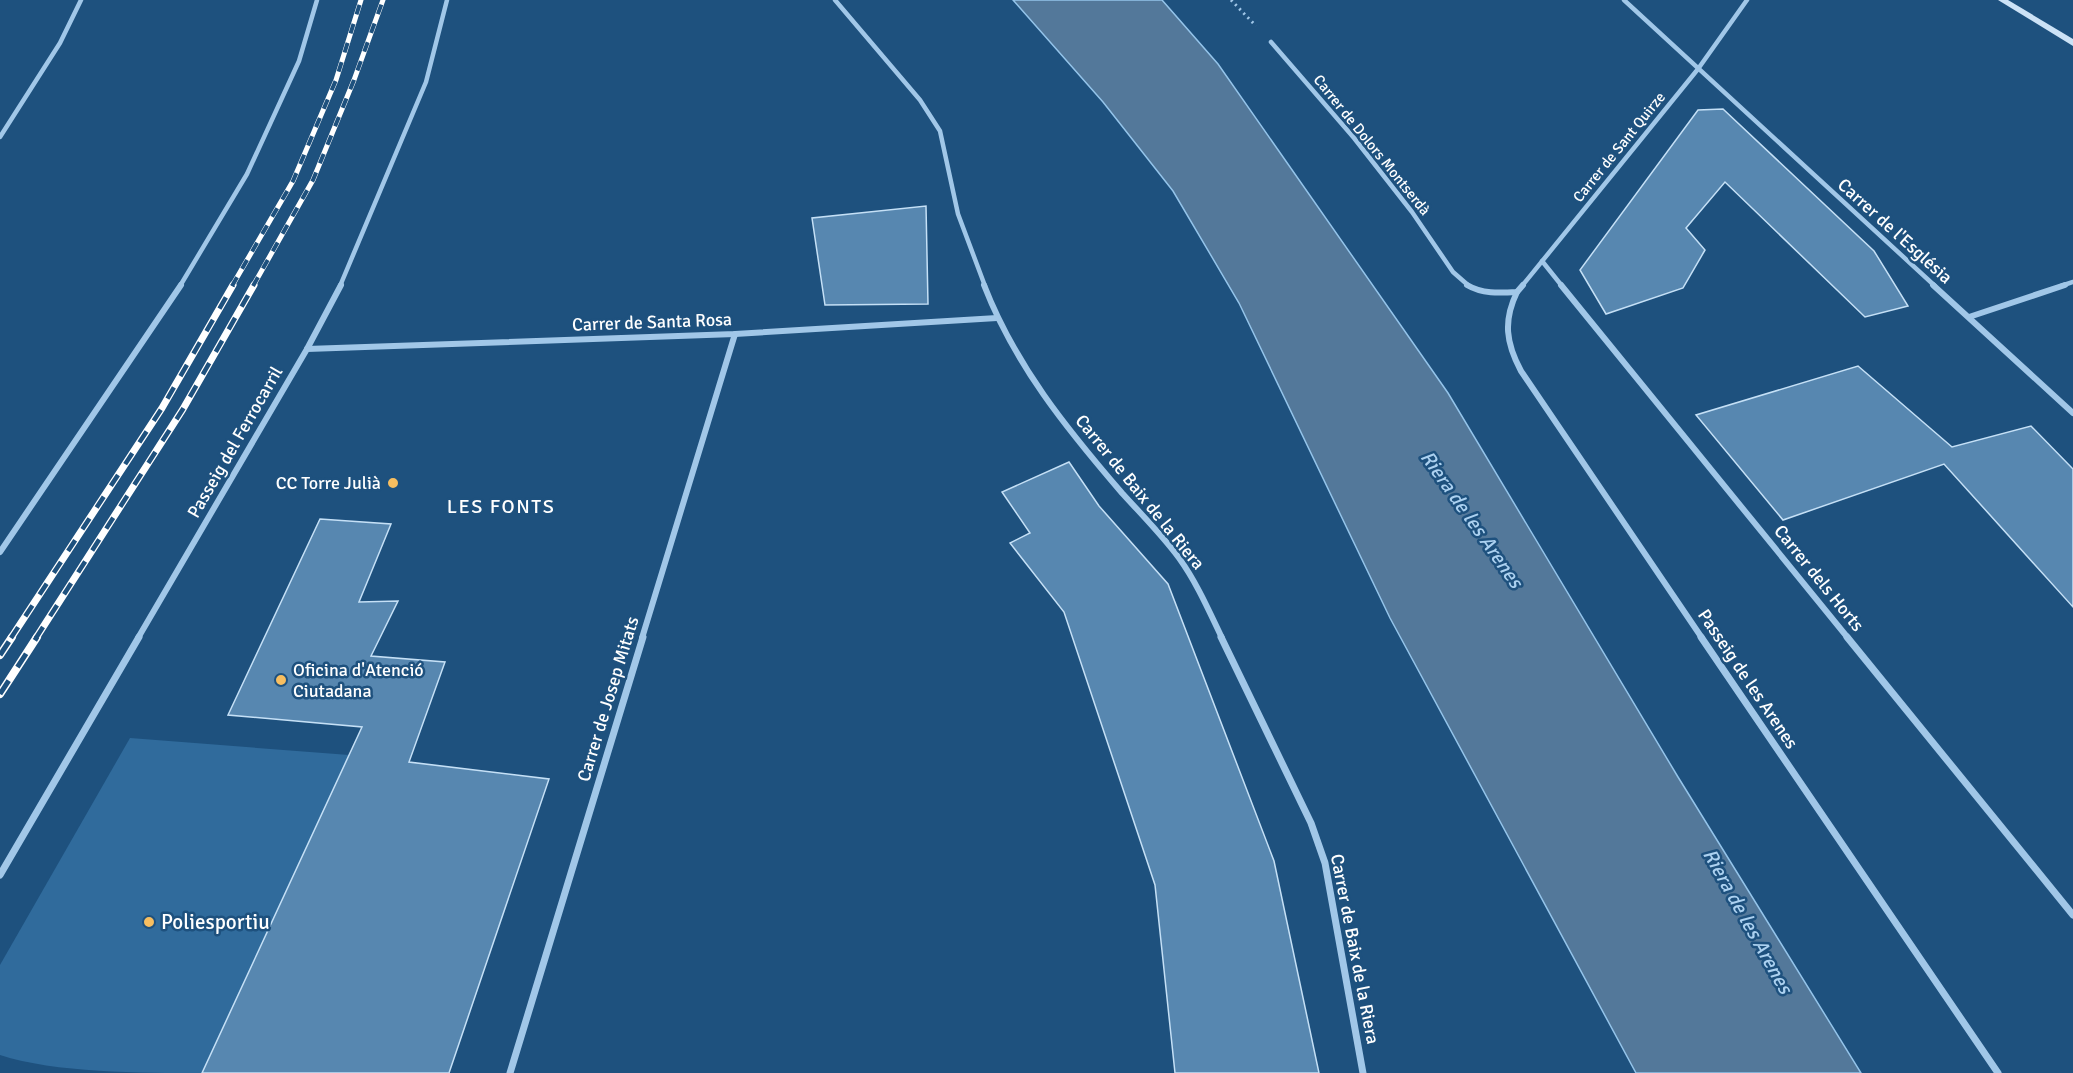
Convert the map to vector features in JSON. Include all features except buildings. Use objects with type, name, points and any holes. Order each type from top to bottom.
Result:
[{"type":"main road","points":[[2002,0],[2073,44]]},
{"type":"street","points":[[0,137],[60,43],[81,0]]},
{"type":"street","points":[[0,552],[185,279],[247,174],[299,61],[317,0]]},
{"type":"street","name":"Passeig del Ferrocarril","points":[[0,876],[307,349],[346,274],[426,82],[447,0]]},
{"type":"street","name":"Carrer de Baix de la Riera","points":[[835,0],[920,100],[940,130],[958,214],[997,318],[1038,389],[1074,437],[1178,557],[1197,586],[1223,638],[1311,823],[1325,863],[1363,1073]]},
{"type":"street","name":"Carrer de l'Església","points":[[1624,0],[2073,413]]},
{"type":"street","name":"Carrer de Sant Quirze","points":[[1516,292],[1698,69],[1748,0]]},
{"type":"street","name":"Carrer de Dolors Montserdà","points":[[1271,42],[1336,113],[1377,165],[1453,272],[1470,287],[1499,294],[1516,292]]},
{"type":"street","name":"Carrer dels Horts","points":[[1542,261],[2073,915]]},
{"type":"street","points":[[1969,317],[2073,282]]},
{"type":"street","name":"Passeig de les Arenes","points":[[1516,292],[1508,308],[1505,333],[1511,354],[1528,383],[1998,1073]]},
{"type":"street","name":"Carrer de Santa Rosa","points":[[307,349],[735,334],[997,318]]},
{"type":"street","name":"Carrer de Josep Mitats","points":[[510,1073],[735,334]]},
{"type":"path","points":[[1231,0],[1271,42]]},
{"type":"shaded area","points":[[130,738],[349,755],[202,1073],[72,1069],[0,1055],[0,965]]},
{"type":"water","name":"Riera de les Arenes","points":[[1013,0],[1162,0],[1218,64],[1448,393],[1678,777],[1861,1073],[1636,1073],[1390,618],[1239,303],[1173,191],[1103,102]]},
{"type":"railway","points":[[232,286],[293,181],[336,80],[361,0]]},
{"type":"railway","points":[[253,286],[313,180],[354,80],[383,0]]},
{"type":"railway","points":[[11,638],[162,408],[233,285]]},
{"type":"railway","points":[[36,638],[183,409],[254,285]]},
{"type":"railway","points":[[0,655],[12,637]]},
{"type":"railway","points":[[0,694],[37,637]]},
{"type":"place","name":"CC Torre Julià","points":[[393,483]]},
{"type":"place","name":"Oficina d'Atenció Ciutadana","points":[[281,680]]},
{"type":"place","name":"Poliesportiu","points":[[149,922]]},
{"type":"district","name":"LES FONTS","points":[[501,506]]}]
